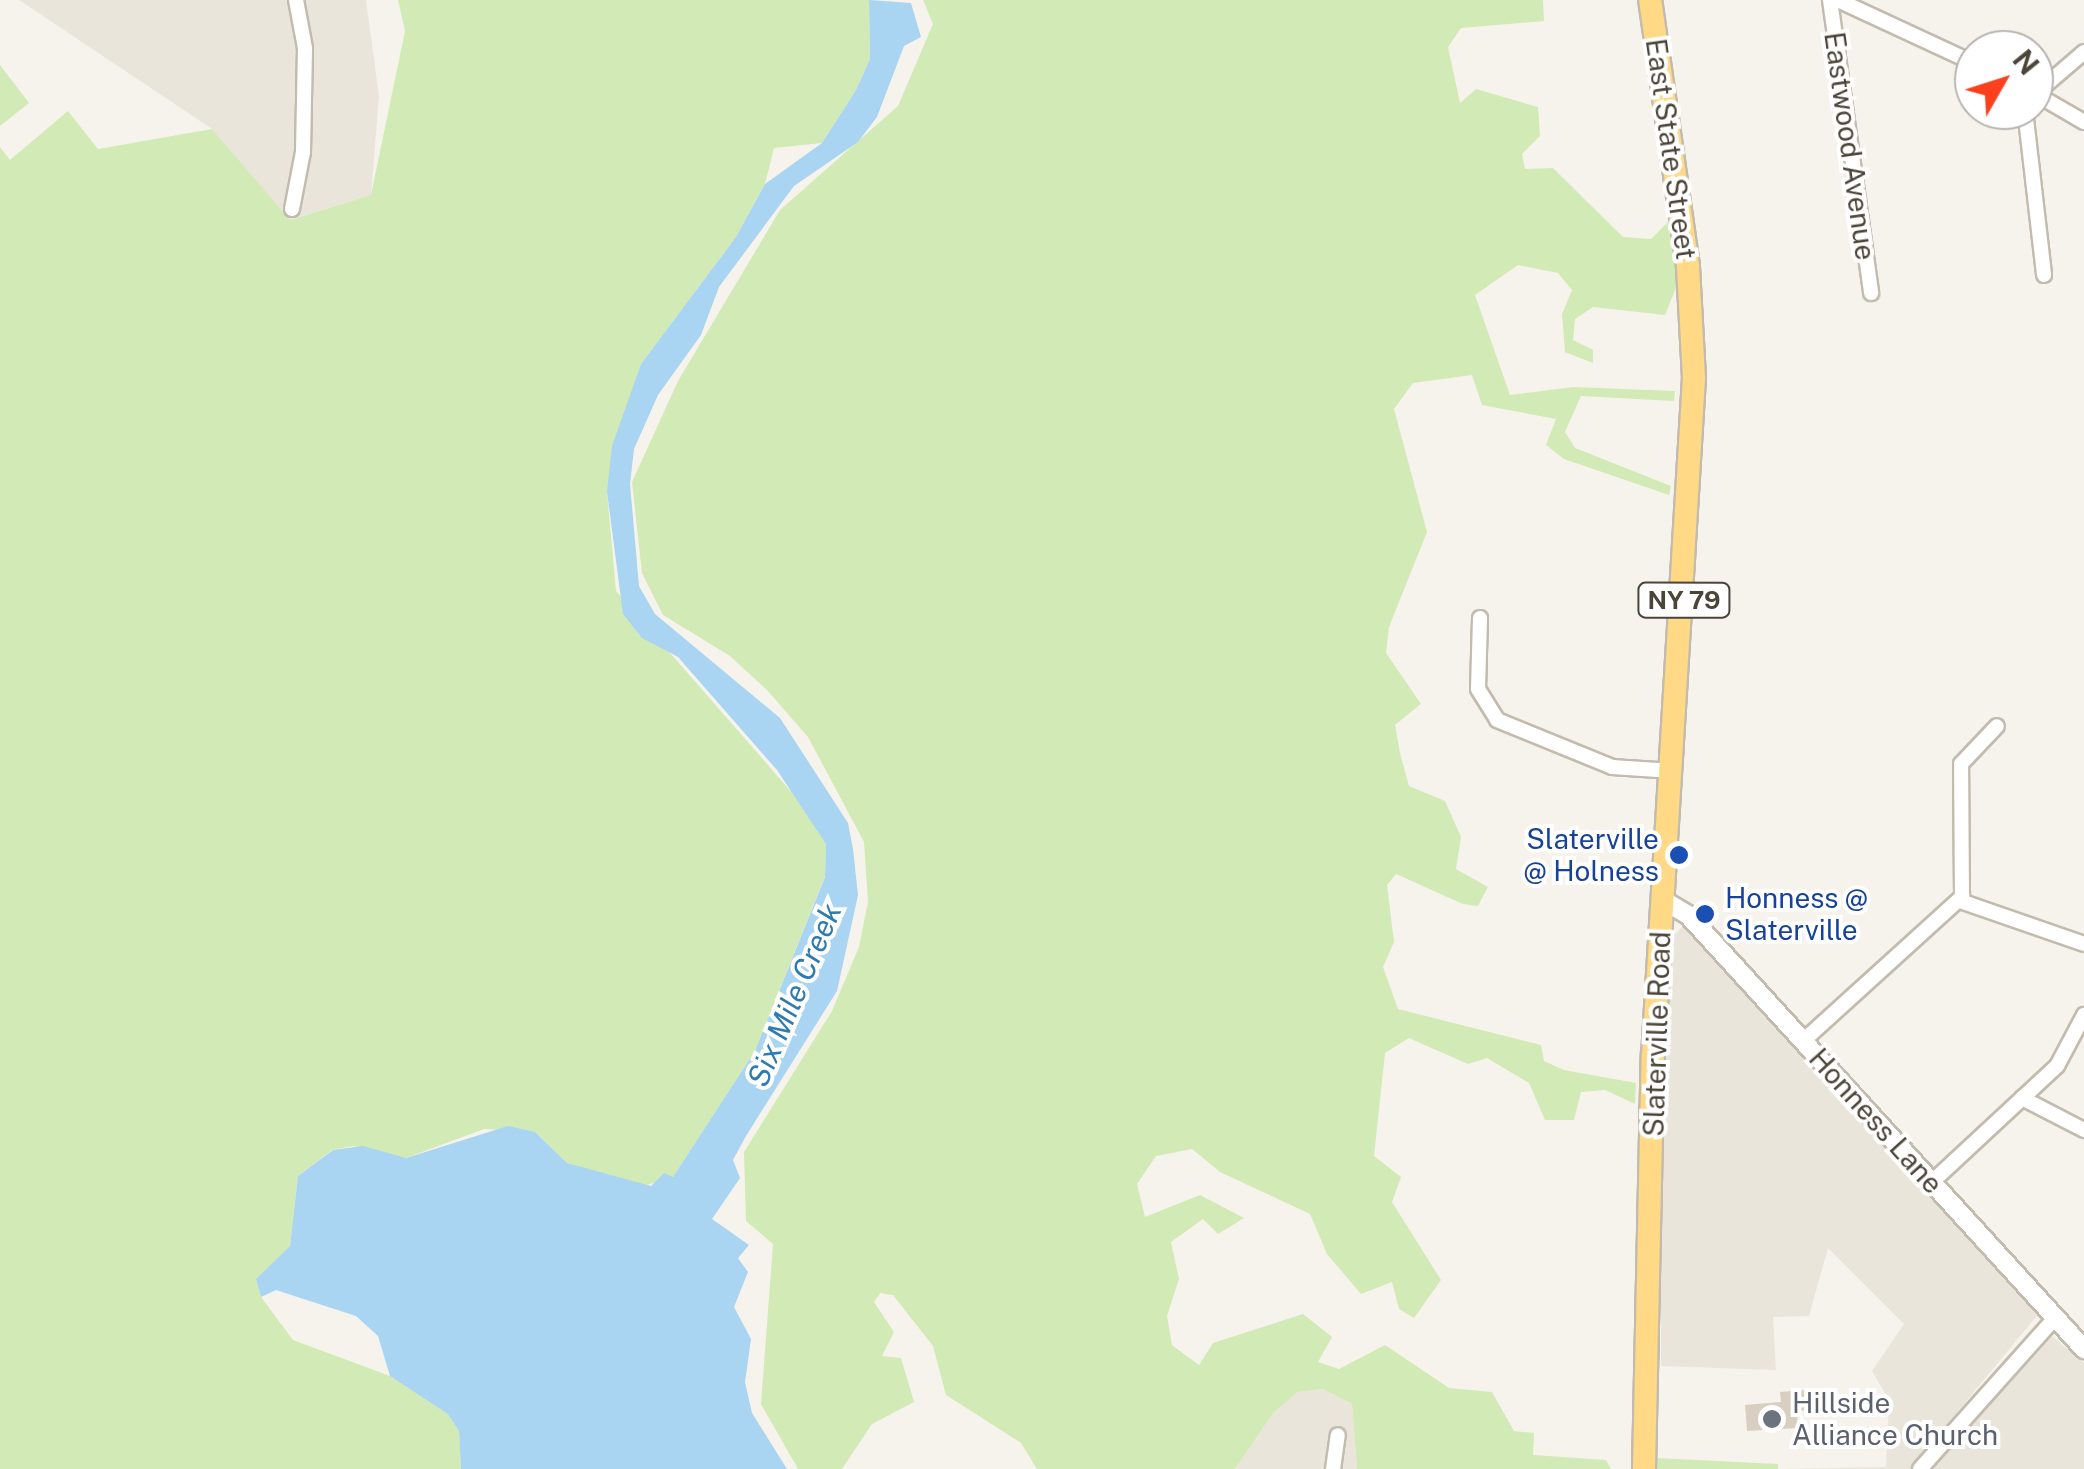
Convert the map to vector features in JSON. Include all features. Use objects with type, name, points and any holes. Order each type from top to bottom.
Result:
[{"type":"highway","name":"East State Street","points":[[1650,0],[1691,299]]},
{"type":"highway","name":"Slaterville Road","points":[[1644,1469],[1663,900],[1693,429],[1691,299]]},
{"type":"street","points":[[292,209],[303,152],[306,48],[296,0]]},
{"type":"street","name":"Eastwood Avenue","points":[[1830,0],[1870,293]]},
{"type":"street","points":[[1838,0],[1954,55]]},
{"type":"street","points":[[2054,77],[2084,52]]},
{"type":"street","points":[[2054,105],[2084,122]]},
{"type":"street","points":[[2027,130],[2044,275]]},
{"type":"street","points":[[1480,618],[1478,690],[1497,720],[1612,767],[1674,771]]},
{"type":"street","points":[[1804,1041],[1960,901],[1961,764],[1997,726]]},
{"type":"street","name":"Honness Lane","points":[[1663,900],[1688,915],[2084,1349]]},
{"type":"street","points":[[1960,901],[2084,944]]},
{"type":"street","points":[[1932,1182],[2064,1057],[2084,1016]]},
{"type":"street","points":[[2022,1098],[2084,1130]]},
{"type":"street","points":[[1920,1469],[2056,1316]]},
{"type":"street","points":[[1334,1469],[1338,1435]]},
{"type":"shaded area","points":[[19,0],[366,0],[379,96],[371,195],[289,220],[212,129]]},
{"type":"shaded area","points":[[1683,926],[2040,1312],[1910,1469],[1778,1469],[1886,1467],[1889,1400],[1872,1371],[1904,1324],[1828,1248],[1809,1316],[1773,1317],[1776,1370],[1661,1366],[1661,1082],[1670,939]]},
{"type":"shaded area","points":[[2052,1336],[2084,1363],[2084,1469],[1933,1469]]},
{"type":"shaded area","points":[[1324,1389],[1352,1404],[1357,1469],[1235,1469],[1274,1412],[1298,1392]]},
{"type":"green space","points":[[398,0],[869,0],[870,59],[856,90],[822,143],[774,148],[765,184],[736,237],[641,364],[607,492],[616,591],[808,811],[826,844],[825,876],[755,1051],[673,1177],[640,1187],[567,1163],[535,1132],[484,1129],[406,1158],[354,1146],[332,1150],[298,1176],[290,1246],[256,1279],[261,1297],[293,1340],[390,1376],[448,1413],[459,1431],[461,1469],[0,1469],[0,147],[10,160],[68,111],[98,149],[212,129],[290,220],[371,195],[405,31]]},
{"type":"green space","points":[[923,0],[1543,0],[1544,21],[1461,28],[1448,47],[1460,103],[1476,89],[1538,107],[1540,136],[1522,154],[1525,169],[1553,168],[1623,237],[1651,239],[1670,220],[1677,285],[1665,315],[1593,307],[1575,319],[1573,340],[1593,350],[1593,363],[1565,352],[1562,314],[1572,290],[1558,273],[1518,265],[1475,295],[1510,395],[1573,387],[1675,391],[1674,401],[1581,396],[1565,432],[1575,448],[1671,486],[1669,495],[1564,459],[1546,445],[1556,419],[1482,405],[1472,375],[1413,383],[1394,409],[1427,532],[1389,627],[1386,653],[1421,704],[1395,725],[1400,753],[1409,786],[1445,801],[1461,837],[1456,869],[1488,887],[1478,906],[1463,904],[1396,874],[1387,885],[1394,942],[1383,967],[1398,1009],[1541,1045],[1544,1061],[1564,1070],[1636,1083],[1635,1104],[1605,1090],[1581,1092],[1574,1120],[1545,1120],[1529,1083],[1487,1058],[1468,1064],[1409,1038],[1385,1053],[1374,1156],[1401,1177],[1392,1202],[1441,1280],[1414,1318],[1399,1309],[1392,1282],[1361,1294],[1327,1254],[1310,1214],[1220,1172],[1192,1149],[1156,1156],[1137,1184],[1145,1217],[1200,1195],[1244,1218],[1218,1234],[1203,1219],[1171,1242],[1179,1279],[1167,1316],[1172,1345],[1199,1365],[1213,1343],[1303,1314],[1332,1337],[1318,1362],[1339,1369],[1385,1345],[1449,1388],[1492,1392],[1514,1431],[1534,1433],[1533,1455],[1606,1460],[1611,1469],[1357,1469],[1352,1404],[1323,1389],[1298,1392],[1274,1412],[1235,1469],[1037,1469],[1021,1443],[946,1395],[933,1346],[893,1295],[880,1293],[874,1302],[894,1332],[882,1356],[901,1358],[914,1402],[872,1424],[842,1469],[798,1469],[761,1404],[773,1244],[746,1221],[744,1152],[832,1011],[859,947],[868,902],[864,842],[808,737],[767,690],[730,656],[663,615],[642,573],[632,482],[678,381],[780,210],[898,106],[933,24]]},
{"type":"green space","points":[[0,65],[29,103],[0,126]]},
{"type":"green space","points":[[1656,1458],[1778,1464],[1778,1469],[1656,1469]]},
{"type":"water","name":"Six Mile Creek","points":[[869,0],[911,3],[921,37],[904,46],[877,117],[858,142],[794,186],[719,287],[701,335],[658,395],[634,449],[630,484],[639,586],[655,614],[780,718],[848,823],[853,849],[858,895],[837,991],[746,1136],[733,1160],[740,1178],[712,1219],[749,1245],[738,1258],[748,1272],[734,1307],[751,1339],[745,1382],[752,1413],[787,1469],[461,1469],[459,1431],[448,1414],[390,1376],[378,1336],[356,1316],[276,1290],[261,1297],[256,1279],[290,1246],[298,1176],[333,1150],[363,1146],[406,1158],[508,1126],[535,1132],[567,1163],[651,1186],[664,1173],[673,1177],[755,1051],[825,877],[826,844],[777,770],[678,657],[642,638],[623,614],[607,492],[612,446],[641,364],[736,237],[765,184],[822,143],[856,90],[870,59]]},
{"type":"building","name":"Hillside Alliance Church","points":[[1803,1390],[1815,1395],[1816,1409],[1797,1411],[1798,1428],[1747,1431],[1745,1405],[1781,1402],[1780,1392]]},
{"type":"place","name":"Slaterville @ Holness","points":[[1679,855]]},
{"type":"place","name":"Honness @ Slaterville","points":[[1705,914]]},
{"type":"place","name":"Hillside Alliance Church","points":[[1772,1419]]}]
